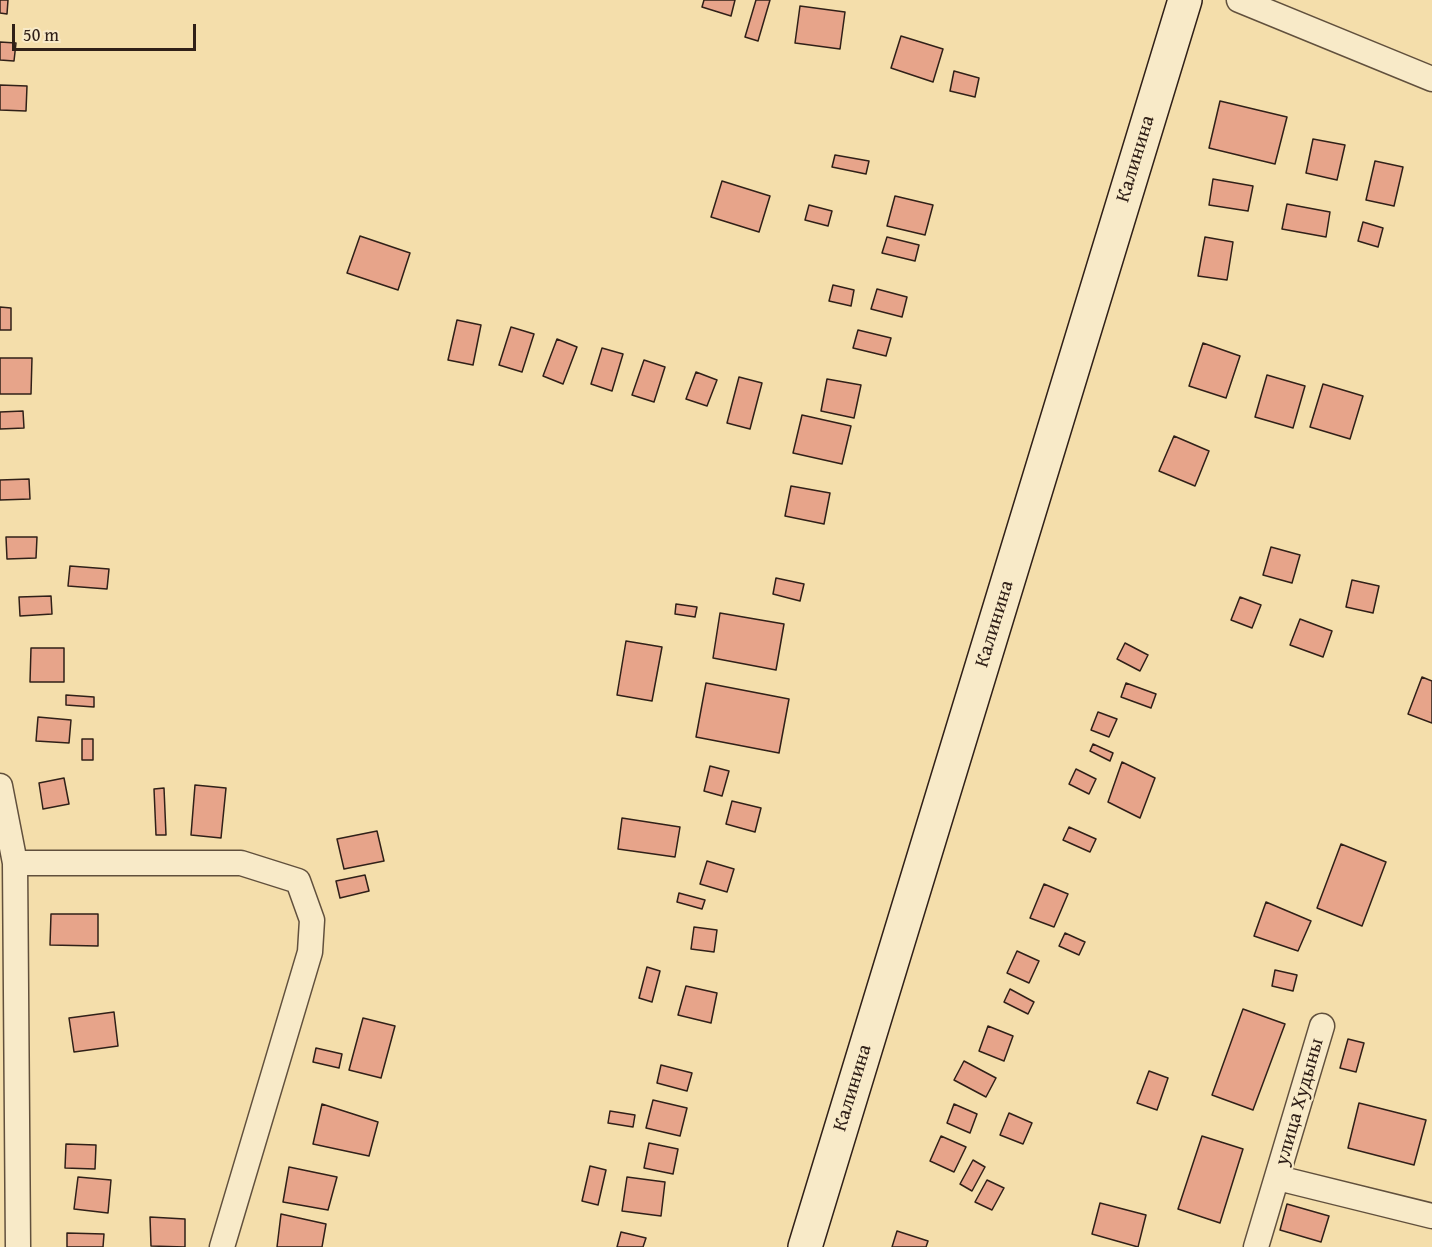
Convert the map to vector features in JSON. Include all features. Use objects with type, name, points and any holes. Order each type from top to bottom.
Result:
[{"type":"street","name":"Калинина","points":[[805,1247],[1185,0]]},
{"type":"street","points":[[1239,0],[1432,79]]},
{"type":"street","points":[[0,786],[15,863],[18,1247]]},
{"type":"street","points":[[15,863],[241,863],[298,881],[312,920],[310,952],[222,1247]]},
{"type":"street","name":"улица Худыны","points":[[1256,1247],[1322,1026]]},
{"type":"street","name":"улица Худыны","points":[[1278,1178],[1432,1216]]},
{"type":"building","points":[[0,0],[8,0],[7,14],[0,13]]},
{"type":"building","points":[[704,0],[735,0],[731,16],[702,7]]},
{"type":"building","points":[[756,0],[770,0],[758,41],[745,37]]},
{"type":"building","points":[[800,6],[845,12],[840,49],[795,43]]},
{"type":"building","points":[[901,36],[943,49],[933,82],[891,68]]},
{"type":"building","points":[[0,42],[16,43],[14,61],[0,60]]},
{"type":"building","points":[[954,71],[979,78],[975,97],[950,91]]},
{"type":"building","points":[[0,85],[27,86],[26,111],[0,110]]},
{"type":"building","points":[[1220,101],[1287,117],[1275,164],[1209,148]]},
{"type":"building","points":[[1313,139],[1345,145],[1337,180],[1306,173]]},
{"type":"building","points":[[835,155],[869,161],[866,174],[832,167]]},
{"type":"building","points":[[1375,161],[1403,167],[1394,206],[1366,200]]},
{"type":"building","points":[[1213,179],[1253,186],[1248,211],[1209,205]]},
{"type":"building","points":[[722,181],[770,196],[759,232],[711,217]]},
{"type":"building","points":[[895,196],[933,205],[925,235],[887,226]]},
{"type":"building","points":[[1287,204],[1330,212],[1326,237],[1282,229]]},
{"type":"building","points":[[809,205],[832,211],[828,226],[805,220]]},
{"type":"building","points":[[1363,222],[1383,228],[1378,247],[1358,241]]},
{"type":"building","points":[[360,236],[410,253],[398,290],[347,273]]},
{"type":"building","points":[[887,237],[919,245],[915,261],[882,253]]},
{"type":"building","points":[[1205,237],[1233,242],[1227,280],[1198,276]]},
{"type":"building","points":[[833,285],[854,290],[851,306],[829,301]]},
{"type":"building","points":[[877,289],[907,297],[902,317],[871,309]]},
{"type":"building","points":[[0,307],[11,308],[11,330],[0,330]]},
{"type":"building","points":[[457,320],[481,325],[473,365],[448,360]]},
{"type":"building","points":[[511,327],[534,334],[522,372],[499,365]]},
{"type":"building","points":[[858,330],[891,338],[886,356],[853,348]]},
{"type":"building","points":[[557,339],[577,347],[563,384],[543,376]]},
{"type":"building","points":[[1203,343],[1240,356],[1226,398],[1189,386]]},
{"type":"building","points":[[602,348],[623,354],[612,391],[591,384]]},
{"type":"building","points":[[0,358],[32,358],[31,394],[0,394]]},
{"type":"building","points":[[644,360],[665,367],[654,402],[632,395]]},
{"type":"building","points":[[696,372],[717,380],[707,406],[686,399]]},
{"type":"building","points":[[1267,375],[1305,386],[1293,428],[1255,417]]},
{"type":"building","points":[[739,377],[762,383],[750,429],[727,423]]},
{"type":"building","points":[[827,379],[861,385],[854,418],[821,411]]},
{"type":"building","points":[[1323,384],[1363,396],[1350,439],[1310,427]]},
{"type":"building","points":[[23,411],[24,428],[0,429],[0,412]]},
{"type":"building","points":[[802,415],[851,426],[842,464],[793,453]]},
{"type":"building","points":[[1174,436],[1209,451],[1195,486],[1159,471]]},
{"type":"building","points":[[29,479],[30,499],[0,500],[0,480]]},
{"type":"building","points":[[791,486],[830,493],[824,524],[785,516]]},
{"type":"building","points":[[6,537],[37,537],[36,558],[7,559]]},
{"type":"building","points":[[1271,547],[1300,555],[1292,583],[1263,575]]},
{"type":"building","points":[[70,566],[109,569],[107,589],[68,586]]},
{"type":"building","points":[[776,578],[804,584],[800,601],[773,594]]},
{"type":"building","points":[[1352,580],[1379,586],[1373,613],[1346,607]]},
{"type":"building","points":[[51,596],[52,614],[20,616],[19,597]]},
{"type":"building","points":[[1240,597],[1261,605],[1252,628],[1231,620]]},
{"type":"building","points":[[676,604],[697,607],[695,617],[675,614]]},
{"type":"building","points":[[720,613],[784,624],[776,670],[713,658]]},
{"type":"building","points":[[1300,619],[1332,631],[1323,657],[1290,645]]},
{"type":"building","points":[[626,641],[662,647],[652,701],[617,695]]},
{"type":"building","points":[[1125,643],[1148,655],[1140,671],[1117,659]]},
{"type":"building","points":[[31,648],[64,648],[64,682],[30,682]]},
{"type":"building","points":[[1422,677],[1432,681],[1432,723],[1408,714]]},
{"type":"building","points":[[706,683],[789,699],[779,753],[696,737]]},
{"type":"building","points":[[1126,683],[1156,694],[1151,708],[1121,697]]},
{"type":"building","points":[[66,695],[94,697],[94,707],[66,705]]},
{"type":"building","points":[[1098,712],[1117,719],[1109,737],[1091,730]]},
{"type":"building","points":[[38,717],[71,720],[69,743],[36,741]]},
{"type":"building","points":[[82,739],[93,739],[93,760],[82,760]]},
{"type":"building","points":[[1093,744],[1113,753],[1110,761],[1090,751]]},
{"type":"building","points":[[1122,762],[1155,778],[1140,818],[1108,802]]},
{"type":"building","points":[[710,766],[729,771],[722,796],[704,791]]},
{"type":"building","points":[[1076,769],[1096,779],[1089,794],[1069,784]]},
{"type":"building","points":[[64,778],[69,804],[43,809],[39,783]]},
{"type":"building","points":[[195,785],[226,788],[221,838],[191,835]]},
{"type":"building","points":[[164,788],[166,835],[156,835],[154,789]]},
{"type":"building","points":[[732,801],[761,808],[755,832],[726,824]]},
{"type":"building","points":[[622,818],[680,827],[675,857],[618,849]]},
{"type":"building","points":[[1069,827],[1096,839],[1090,852],[1063,840]]},
{"type":"building","points":[[377,831],[384,861],[344,869],[337,839]]},
{"type":"building","points":[[1341,844],[1386,862],[1362,926],[1317,908]]},
{"type":"building","points":[[707,861],[734,869],[727,892],[700,884]]},
{"type":"building","points":[[365,875],[369,891],[340,898],[336,881]]},
{"type":"building","points":[[1044,884],[1068,894],[1054,927],[1030,918]]},
{"type":"building","points":[[679,893],[705,900],[702,909],[677,902]]},
{"type":"building","points":[[1266,902],[1311,921],[1298,951],[1254,936]]},
{"type":"building","points":[[51,914],[98,914],[98,946],[50,945]]},
{"type":"building","points":[[694,927],[717,930],[714,952],[691,949]]},
{"type":"building","points":[[1065,933],[1085,942],[1079,955],[1059,946]]},
{"type":"building","points":[[1017,951],[1039,961],[1029,983],[1007,973]]},
{"type":"building","points":[[647,967],[660,971],[652,1002],[639,998]]},
{"type":"building","points":[[1275,970],[1297,975],[1293,991],[1272,986]]},
{"type":"building","points":[[686,986],[717,993],[711,1023],[678,1015]]},
{"type":"building","points":[[1010,989],[1034,1002],[1028,1014],[1004,1002]]},
{"type":"building","points":[[1243,1009],[1285,1024],[1253,1110],[1212,1095]]},
{"type":"building","points":[[114,1012],[118,1046],[74,1052],[69,1018]]},
{"type":"building","points":[[363,1018],[395,1026],[381,1078],[349,1070]]},
{"type":"building","points":[[988,1026],[1013,1036],[1004,1061],[979,1051]]},
{"type":"building","points":[[1348,1039],[1364,1043],[1356,1072],[1340,1068]]},
{"type":"building","points":[[316,1048],[342,1054],[339,1068],[313,1062]]},
{"type":"building","points":[[964,1061],[996,1078],[986,1097],[954,1080]]},
{"type":"building","points":[[661,1065],[692,1073],[687,1091],[657,1083]]},
{"type":"building","points":[[1149,1071],[1168,1078],[1157,1110],[1137,1103]]},
{"type":"building","points":[[653,1100],[687,1108],[680,1136],[646,1128]]},
{"type":"building","points":[[1359,1103],[1426,1120],[1414,1165],[1348,1148]]},
{"type":"building","points":[[322,1104],[378,1122],[369,1156],[313,1144]]},
{"type":"building","points":[[954,1104],[977,1114],[970,1133],[947,1123]]},
{"type":"building","points":[[610,1111],[635,1115],[633,1127],[608,1123]]},
{"type":"building","points":[[1009,1113],[1032,1123],[1023,1144],[1000,1135]]},
{"type":"building","points":[[941,1136],[966,1147],[954,1172],[930,1161]]},
{"type":"building","points":[[1202,1136],[1243,1149],[1220,1223],[1178,1209]]},
{"type":"building","points":[[649,1143],[678,1149],[673,1174],[644,1168]]},
{"type":"building","points":[[66,1144],[96,1145],[95,1169],[65,1168]]},
{"type":"building","points":[[973,1160],[985,1167],[972,1191],[960,1184]]},
{"type":"building","points":[[590,1166],[606,1170],[598,1205],[582,1201]]},
{"type":"building","points":[[289,1167],[337,1177],[328,1210],[283,1202]]},
{"type":"building","points":[[78,1177],[111,1180],[108,1213],[74,1209]]},
{"type":"building","points":[[627,1177],[665,1182],[661,1216],[622,1211]]},
{"type":"building","points":[[987,1180],[1004,1188],[992,1210],[975,1202]]},
{"type":"building","points":[[1100,1203],[1146,1215],[1138,1247],[1092,1234]]},
{"type":"building","points":[[1287,1204],[1329,1216],[1321,1242],[1280,1230]]},
{"type":"building","points":[[281,1214],[326,1224],[322,1247],[277,1247]]},
{"type":"building","points":[[150,1217],[185,1219],[185,1247],[151,1246]]},
{"type":"building","points":[[897,1231],[928,1241],[926,1247],[892,1247]]},
{"type":"building","points":[[621,1232],[646,1238],[643,1247],[617,1247]]},
{"type":"building","points":[[67,1233],[104,1234],[103,1247],[67,1247]]}]
